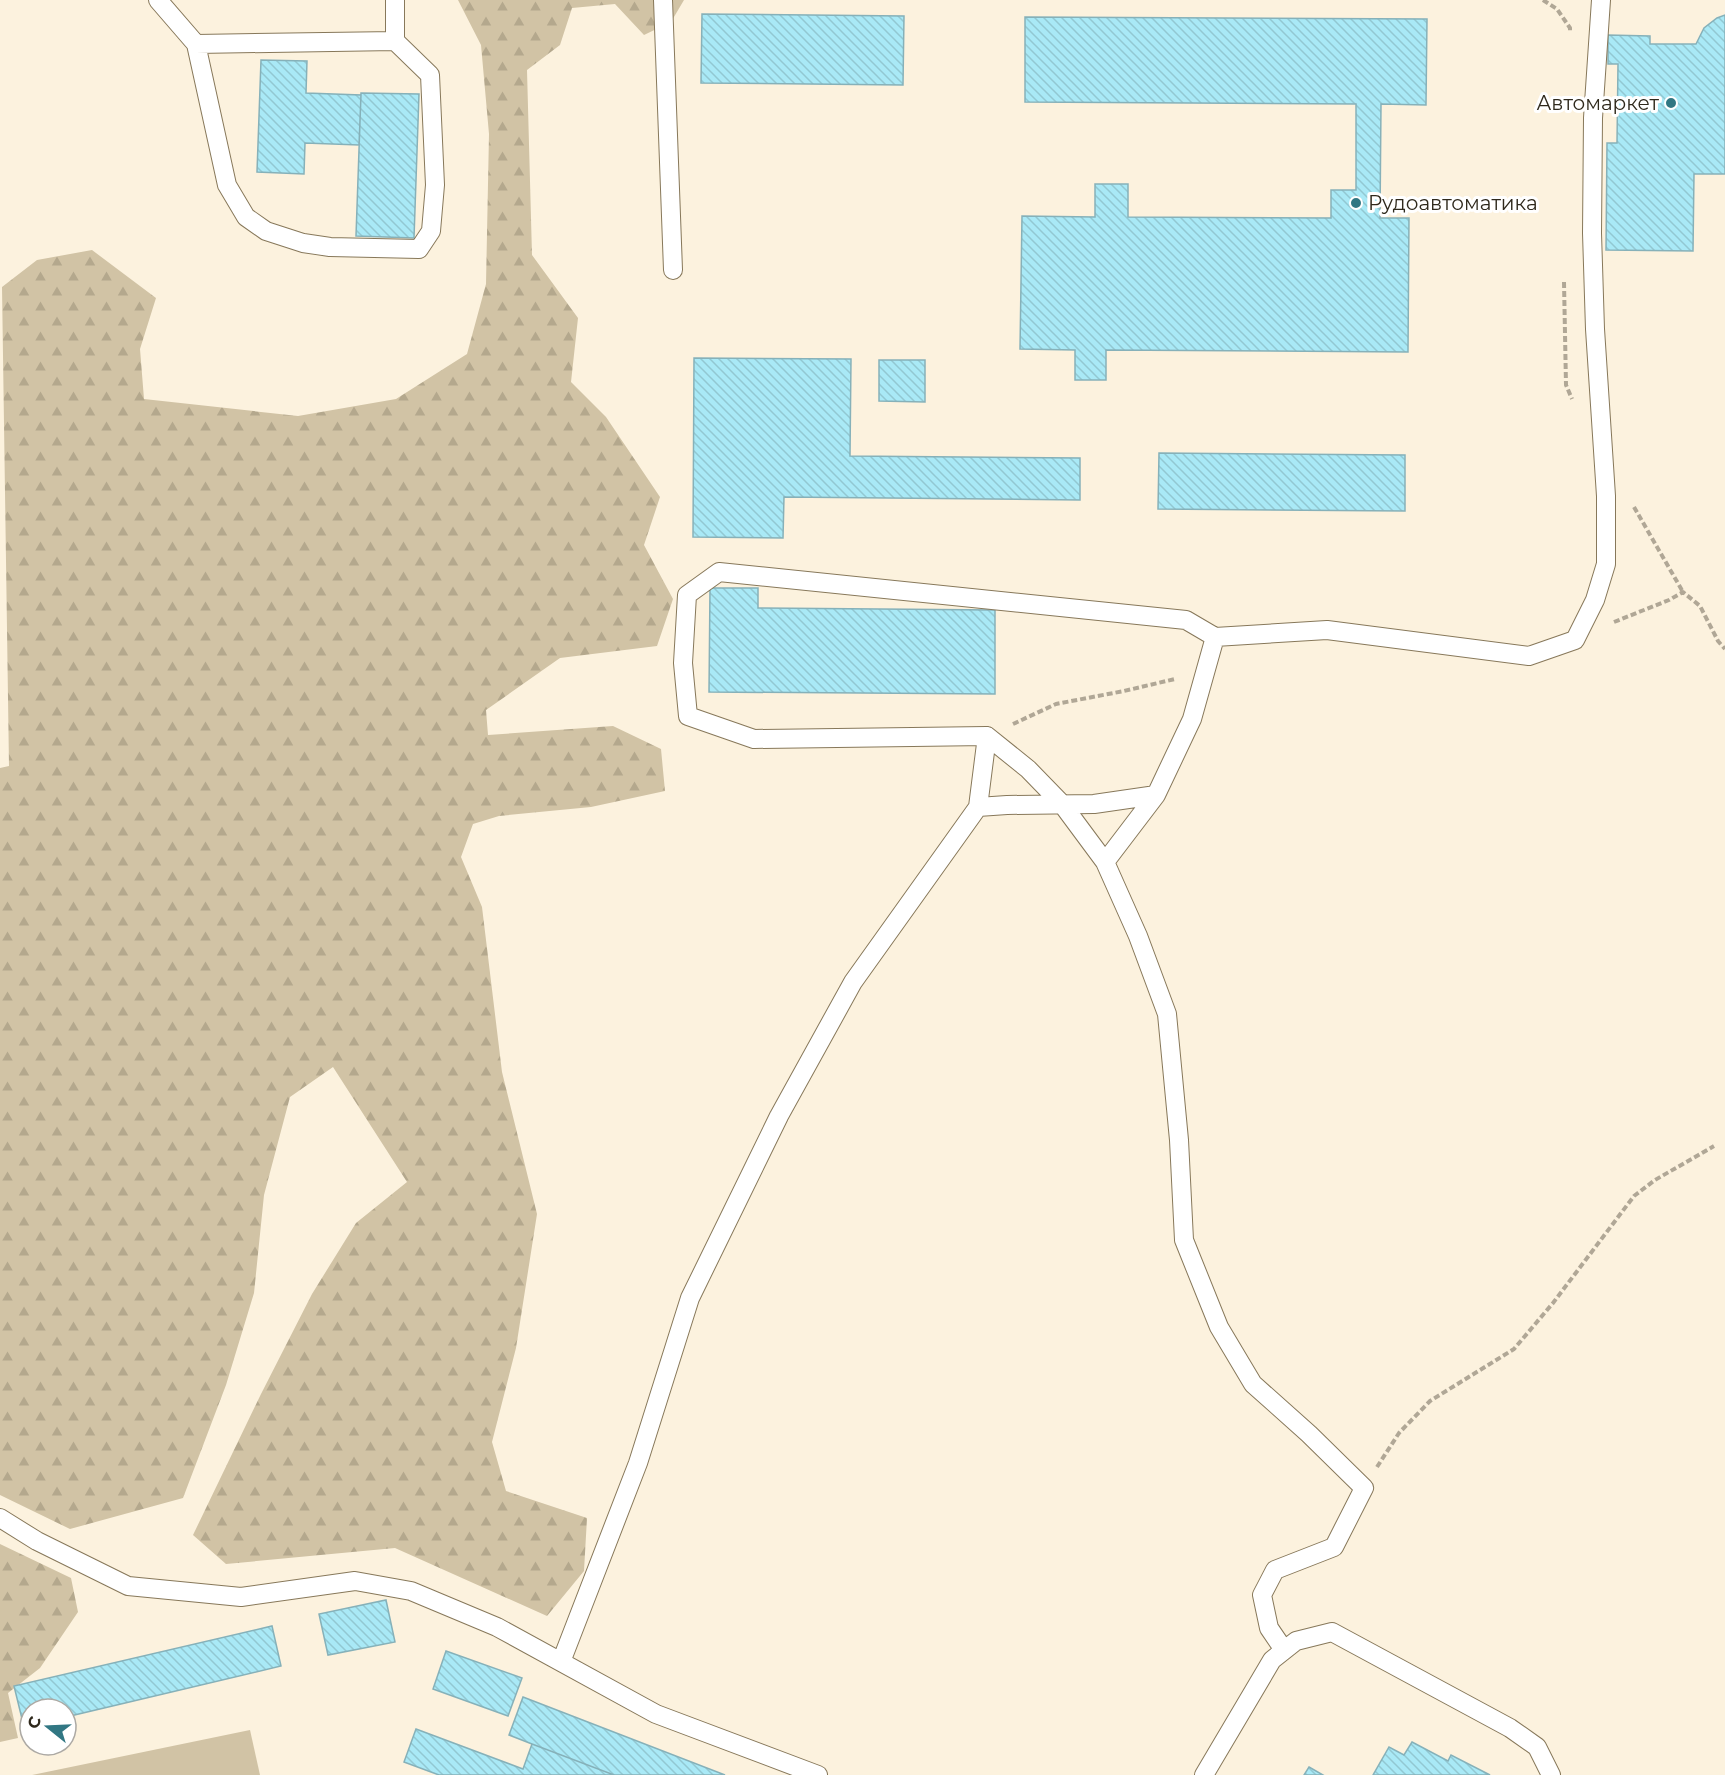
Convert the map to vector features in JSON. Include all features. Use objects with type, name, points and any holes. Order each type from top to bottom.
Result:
[{"type":"lane","points":[[158,0],[196,44],[227,185],[246,217],[266,231],[303,243],[330,247],[419,249],[431,231],[435,185],[430,75],[395,41],[196,44]]},
{"type":"lane","points":[[395,0],[395,41]]},
{"type":"lane","points":[[663,0],[673,270]]},
{"type":"lane","points":[[1284,1650],[1269,1628],[1262,1595],[1275,1570],[1334,1547],[1364,1488],[1309,1434],[1253,1384],[1219,1327],[1184,1240],[1179,1140],[1167,1014],[1138,936],[1105,862],[1062,804],[1028,769],[987,736],[753,739],[688,716],[683,663],[687,595],[719,572],[1186,620],[1215,637],[1327,630],[1529,656],[1575,640],[1595,600],[1606,564],[1606,496],[1596,351],[1592,233],[1593,118],[1601,0]]},
{"type":"lane","points":[[1105,862],[1156,795],[1192,719],[1215,637]]},
{"type":"lane","points":[[561,1662],[638,1463],[690,1298],[768,1137],[853,982],[978,807],[987,736]]},
{"type":"lane","points":[[978,807],[1094,804],[1156,795]]},
{"type":"lane","points":[[0,1518],[37,1541],[128,1586],[241,1597],[355,1581],[411,1591],[497,1627],[656,1714],[818,1775]]},
{"type":"lane","points":[[1204,1775],[1272,1660],[1296,1641],[1332,1632],[1510,1728],[1537,1747],[1551,1775]]},
{"type":"path","points":[[1575,640],[1683,592],[1700,606],[1718,641],[1725,649]]},
{"type":"path","points":[[987,736],[1056,704],[1124,692],[1174,679],[1183,671]]},
{"type":"path","points":[[1364,1488],[1399,1433],[1430,1401],[1514,1349],[1553,1303],[1634,1196],[1655,1180],[1714,1146]]},
{"type":"green space","points":[[458,0],[684,0],[671,22],[644,35],[615,4],[572,8],[560,45],[527,70],[532,255],[578,318],[571,382],[606,417],[660,497],[644,545],[673,599],[657,646],[560,658],[486,710],[488,735],[613,726],[661,749],[665,791],[591,807],[499,816],[473,824],[461,857],[482,907],[502,1072],[537,1214],[516,1348],[492,1442],[506,1491],[587,1518],[584,1571],[547,1616],[395,1548],[226,1564],[193,1535],[312,1294],[356,1223],[407,1182],[333,1067],[290,1097],[264,1195],[254,1293],[226,1385],[183,1498],[70,1529],[0,1495],[0,768],[9,766],[2,287],[37,260],[92,250],[156,298],[140,349],[144,399],[298,416],[396,399],[467,354],[486,284],[489,134],[481,45]]},
{"type":"green space","points":[[0,1544],[71,1578],[78,1612],[40,1668],[8,1693],[18,1738],[0,1742]]},
{"type":"green space","points":[[250,1730],[260,1775],[32,1775]]},
{"type":"building","points":[[702,14],[904,16],[903,85],[701,83]]},
{"type":"building","name":"Автомаркет","points":[[1725,15],[1725,174],[1694,174],[1693,251],[1606,250],[1607,143],[1617,143],[1618,64],[1608,64],[1608,35],[1650,36],[1650,44],[1696,44],[1704,28]]},
{"type":"building","name":"Рудоавтоматика","points":[[1025,17],[1427,19],[1426,105],[1381,104],[1380,218],[1409,218],[1408,352],[1106,350],[1106,380],[1075,380],[1075,350],[1020,349],[1022,216],[1095,217],[1095,184],[1128,184],[1128,217],[1331,218],[1331,190],[1356,190],[1356,104],[1025,102]]},
{"type":"building","points":[[261,60],[307,61],[306,93],[361,95],[359,145],[305,143],[304,174],[257,172]]},
{"type":"building","points":[[361,93],[419,94],[414,238],[356,236]]},
{"type":"building","points":[[694,358],[851,359],[850,456],[1080,458],[1080,500],[784,497],[783,538],[693,537]]},
{"type":"building","points":[[879,360],[925,360],[925,402],[879,401]]},
{"type":"building","points":[[1159,453],[1405,455],[1405,511],[1158,509]]},
{"type":"building","points":[[710,588],[758,588],[758,608],[995,610],[995,694],[709,692]]},
{"type":"building","points":[[386,1600],[395,1642],[328,1655],[319,1614]]},
{"type":"building","points":[[272,1626],[281,1666],[78,1714],[78,1697],[18,1697],[18,1702],[14,1686]]},
{"type":"building","points":[[446,1651],[522,1678],[508,1716],[433,1689]]},
{"type":"building","points":[[523,1697],[725,1775],[614,1775],[532,1744],[509,1735]]},
{"type":"building","points":[[416,1729],[523,1769],[532,1744],[614,1775],[439,1775],[404,1762]]},
{"type":"building","points":[[1412,1742],[1448,1761],[1451,1755],[1490,1775],[1373,1775],[1389,1747],[1404,1755]]},
{"type":"building","points":[[1309,1767],[1323,1775],[1304,1775]]},
{"type":"place","name":"Автомаркет","points":[[1671,103]]},
{"type":"place","name":"Рудоавтоматика","points":[[1356,203]]}]
